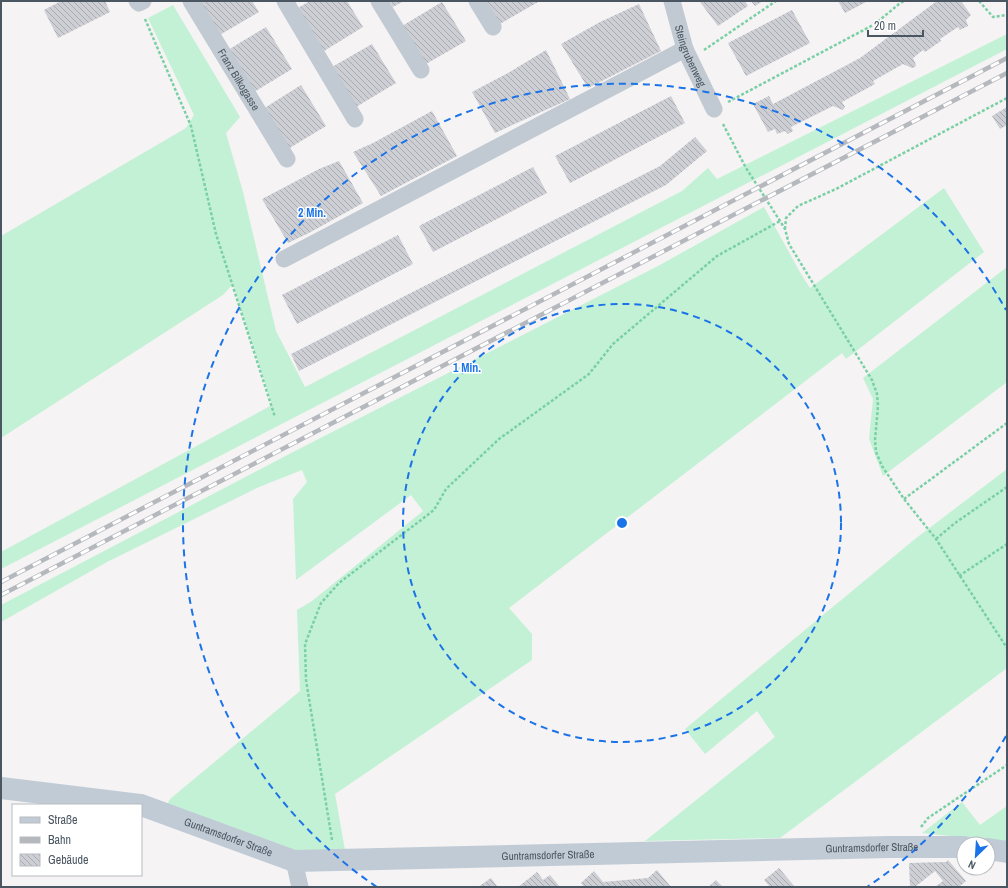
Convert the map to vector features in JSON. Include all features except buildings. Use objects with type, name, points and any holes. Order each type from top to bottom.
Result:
[{"type":"street","name":"Franz Bilkogasse","points":[[191,1],[287,159]]},
{"type":"street","points":[[285,1],[355,119]]},
{"type":"street","points":[[379,1],[421,70]]},
{"type":"street","points":[[477,1],[493,27]]},
{"type":"street","name":"Steingrubenweg","points":[[672,1],[687,54],[714,109]]},
{"type":"street","points":[[284,259],[687,54]]},
{"type":"street","name":"Guntramsdorfer Straße","points":[[1,788],[133,804]]},
{"type":"street","name":"Guntramsdorfer Straße","points":[[142,805],[294,861],[956,846]]},
{"type":"street","points":[[996,850],[1007,852]]},
{"type":"street","points":[[294,861],[300,887]]},
{"type":"path","points":[[687,54],[776,1]]},
{"type":"path","points":[[904,1],[875,24],[714,109],[746,168],[785,229],[789,244],[872,380],[877,394],[878,406],[875,440],[876,452],[882,466],[904,499],[936,539],[959,576],[1006,643],[1007,648]]},
{"type":"path","points":[[979,1],[993,17],[1007,15]]},
{"type":"path","points":[[140,2],[191,126],[216,234],[274,417]]},
{"type":"path","points":[[785,229],[786,218],[798,206],[836,189],[1007,98]]},
{"type":"path","points":[[336,861],[306,680],[305,644],[321,603],[339,583],[434,510],[446,489],[499,439],[589,374],[613,344],[717,256],[780,221]]},
{"type":"path","points":[[904,499],[1007,423]]},
{"type":"path","points":[[936,539],[955,523],[1007,488]]},
{"type":"path","points":[[959,576],[1007,544]]},
{"type":"path","points":[[906,846],[928,818],[1007,765]]},
{"type":"green space","points":[[173,5],[240,117],[226,133],[243,192],[276,331],[305,387],[682,191],[708,168],[717,179],[1007,34],[1007,49],[1,569],[1,552],[272,405],[233,284],[223,295],[1,438],[1,236],[186,128],[194,115],[148,18]]},
{"type":"green space","points":[[944,188],[984,252],[846,359],[842,353],[509,608],[532,634],[532,660],[335,794],[345,850],[294,850],[166,806],[170,799],[300,691],[297,610],[312,601],[423,511],[411,495],[296,580],[293,499],[307,482],[302,470],[259,487],[107,562],[1,622],[1,605],[295,451],[658,266],[764,207],[810,288]]},
{"type":"green space","points":[[1007,267],[1007,382],[883,476],[869,439],[873,399],[863,378]]},
{"type":"green space","points":[[1007,469],[1007,668],[780,838],[645,841],[775,737],[757,711],[705,754],[685,729],[915,539]]},
{"type":"green space","points":[[962,802],[980,825],[1007,806],[1007,842],[996,841],[996,836],[956,837],[922,833]]},
{"type":"railway","points":[[1,582],[1007,58]]},
{"type":"railway","points":[[1,595],[1007,73]]}]
